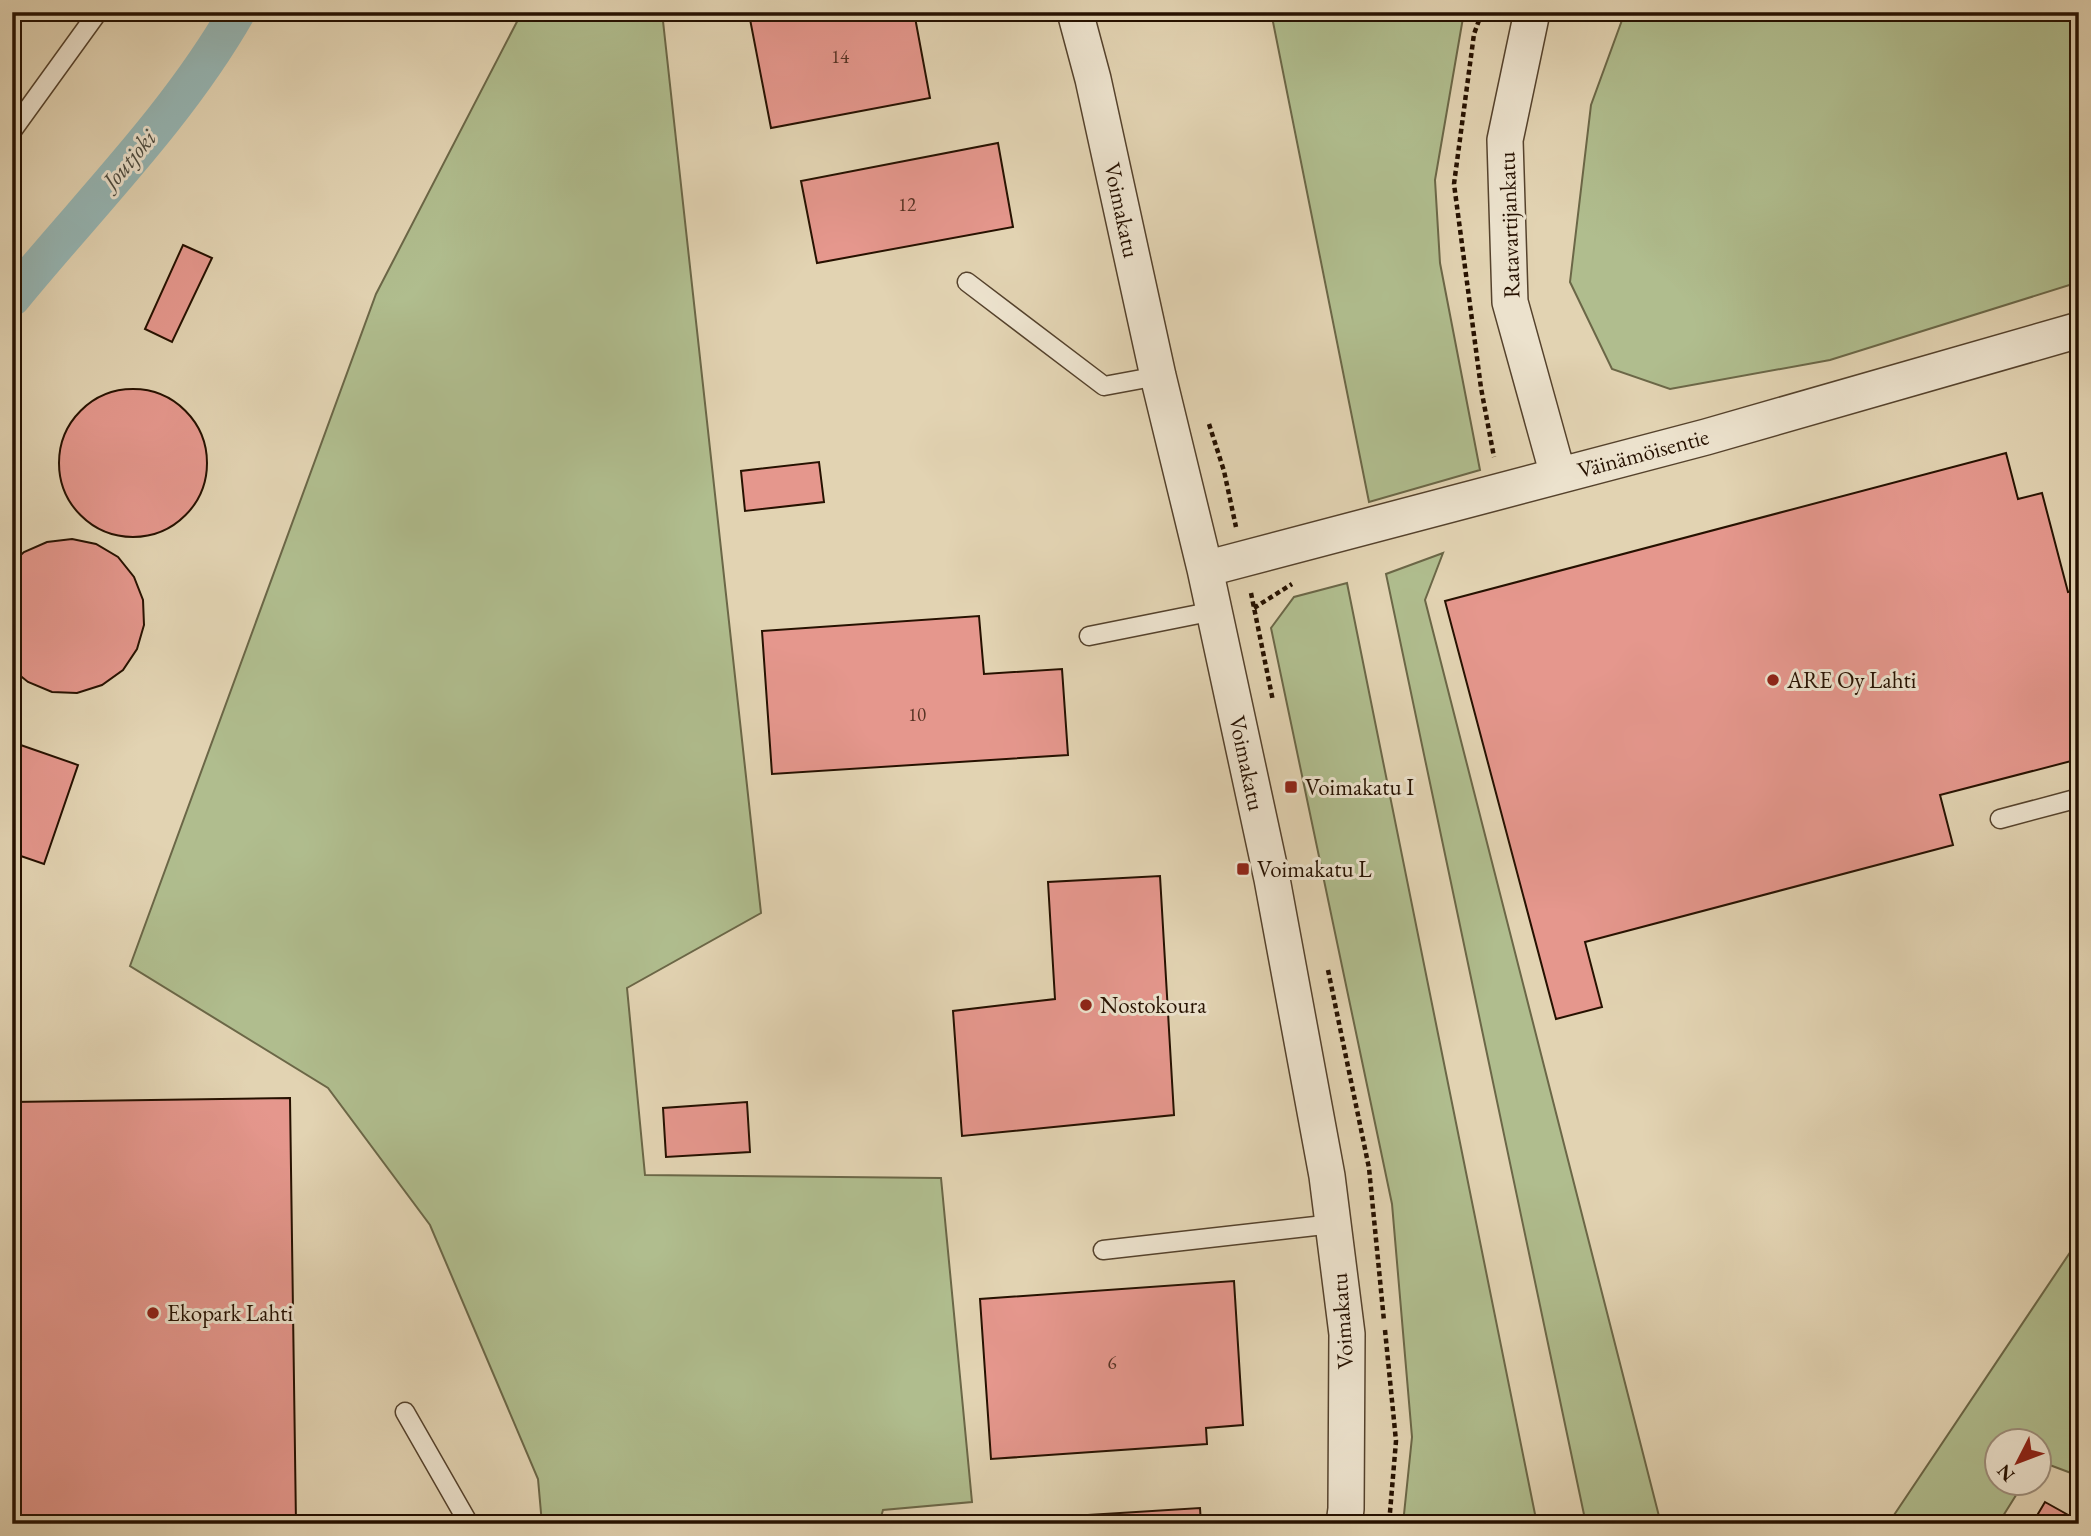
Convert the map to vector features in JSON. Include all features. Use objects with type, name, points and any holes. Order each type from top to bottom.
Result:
[{"type":"street","name":"Voimakatu","points":[[1075,12],[1093,79],[1157,376],[1205,569],[1272,879],[1327,1176],[1347,1334],[1344,1524]]},
{"type":"street","name":"Ratavartijankatu","points":[[1532,12],[1505,140],[1510,302],[1558,475]]},
{"type":"street","name":"Väinämöisentie","points":[[1205,569],[1706,437],[2079,330]]},
{"type":"lane","points":[[12,131],[98,12]]},
{"type":"lane","points":[[967,282],[1104,386],[1157,376]]},
{"type":"lane","points":[[1089,636],[1214,611]]},
{"type":"lane","points":[[2000,819],[2079,798]]},
{"type":"lane","points":[[1103,1250],[1333,1224]]},
{"type":"lane","points":[[405,1412],[469,1524]]},
{"type":"path","points":[[1482,12],[1474,34],[1454,184],[1481,388],[1501,491]]},
{"type":"path","points":[[1254,608],[1297,581]]},
{"type":"green space","points":[[522,12],[662,12],[761,913],[627,988],[645,1175],[941,1178],[972,1502],[883,1510],[879,1524],[542,1524],[538,1479],[430,1225],[328,1088],[130,966],[376,294]]},
{"type":"green space","points":[[1271,12],[1464,12],[1435,180],[1440,263],[1480,470],[1369,502]]},
{"type":"green space","points":[[1625,12],[2079,12],[2079,282],[1830,360],[1670,389],[1612,369],[1570,282],[1591,105]]},
{"type":"green space","points":[[1443,553],[1425,600],[1661,1524],[1586,1524],[1386,574]]},
{"type":"green space","points":[[1347,583],[1537,1524],[1403,1524],[1412,1437],[1392,1204],[1271,628],[1294,597]]},
{"type":"green space","points":[[2079,1239],[2079,1476],[2052,1466],[2052,1428],[1982,1428],[1982,1498],[2014,1498],[1998,1524],[1888,1524]]},
{"type":"building","points":[[914,12],[930,98],[771,128],[749,14]]},
{"type":"building","points":[[998,143],[1013,227],[817,263],[801,181]]},
{"type":"building","points":[[183,245],[212,258],[172,342],[145,329]]},
{"type":"building","points":[[133,389],[161,394],[186,410],[202,435],[207,463],[202,491],[186,516],[161,532],[133,537],[105,532],[80,516],[64,491],[59,463],[64,435],[80,410],[105,394]]},
{"type":"building","name":"ARE Oy Lahti","points":[[2006,453],[2018,499],[2042,493],[2068,592],[2079,589],[2079,759],[1940,795],[1953,845],[1585,942],[1602,1007],[1556,1019],[1445,601]]},
{"type":"building","points":[[819,462],[824,502],[745,511],[741,471]]},
{"type":"building","points":[[72,539],[96,544],[118,557],[134,577],[143,600],[144,625],[137,649],[123,670],[102,685],[77,693],[52,692],[28,682],[12,669],[12,563],[24,552],[47,542]]},
{"type":"building","points":[[979,616],[984,674],[1062,669],[1068,755],[772,774],[762,631]]},
{"type":"building","points":[[12,742],[78,765],[44,864],[12,853]]},
{"type":"building","name":"Nostokoura","points":[[1160,876],[1174,1115],[962,1136],[953,1011],[1055,999],[1048,882]]},
{"type":"building","name":"Ekopark Lahti","points":[[290,1098],[296,1524],[12,1524],[12,1102]]},
{"type":"building","points":[[747,1102],[750,1152],[666,1157],[663,1108]]},
{"type":"building","points":[[1234,1281],[1243,1425],[1206,1428],[1207,1444],[991,1459],[980,1299]]},
{"type":"building","points":[[2045,1502],[2079,1521],[2079,1524],[2032,1524]]},
{"type":"building","points":[[1200,1508],[1201,1524],[1041,1524],[1040,1518]]},
{"type":"waterway","name":"Joutjoki","points":[[12,298],[159,124],[213,51],[237,12]]},
{"type":"place","name":"ARE Oy Lahti","points":[[1773,680]]},
{"type":"place","name":"Voimakatu I","points":[[1291,787]]},
{"type":"place","name":"Voimakatu L","points":[[1243,869]]},
{"type":"place","name":"Nostokoura","points":[[1086,1005]]},
{"type":"place","name":"Ekopark Lahti","points":[[153,1313]]}]
